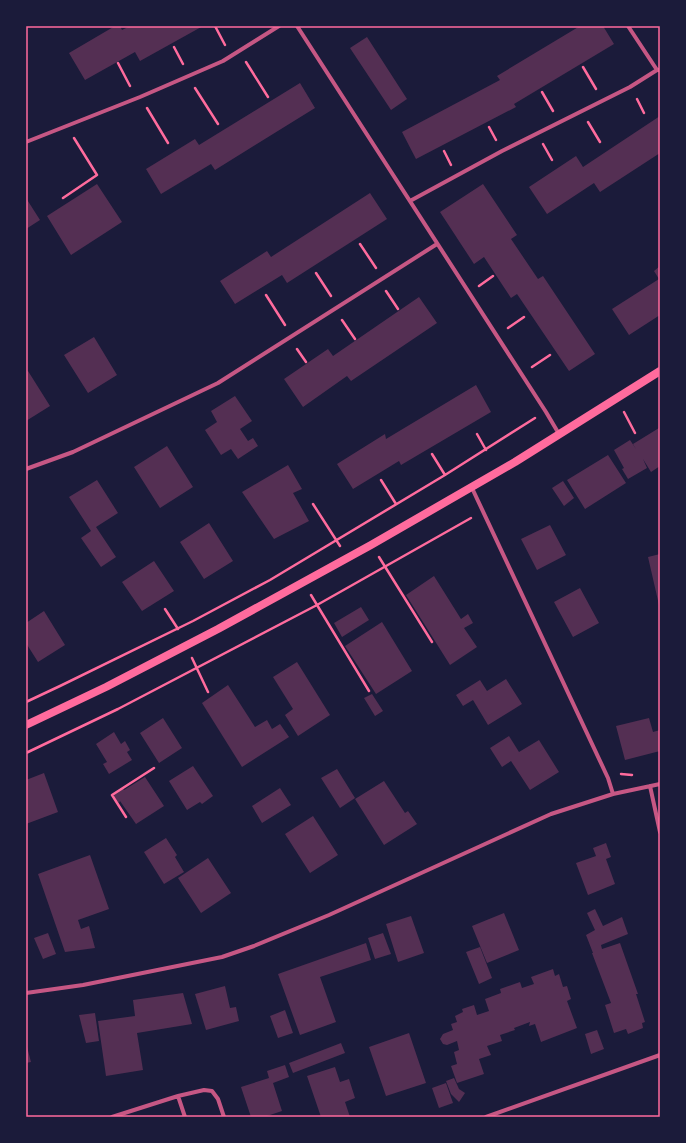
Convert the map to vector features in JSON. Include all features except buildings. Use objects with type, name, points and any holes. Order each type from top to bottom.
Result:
[{"type":"main road","points":[[26,725],[106,687],[371,545],[472,488],[660,371]]},
{"type":"street","points":[[26,142],[140,97],[223,61],[279,26]]},
{"type":"street","points":[[297,26],[559,434]]},
{"type":"street","points":[[410,201],[630,87],[658,70],[629,27]]},
{"type":"street","points":[[26,469],[73,452],[218,383],[438,244]]},
{"type":"street","points":[[472,488],[608,778],[613,794]]},
{"type":"street","points":[[26,993],[83,985],[214,959],[254,946],[336,912],[541,818],[613,794],[660,784]]},
{"type":"street","points":[[650,786],[660,832]]},
{"type":"street","points":[[486,1117],[660,1055]]},
{"type":"street","points":[[112,1117],[178,1096],[204,1090],[212,1091],[218,1099],[224,1117]]},
{"type":"street","points":[[178,1096],[185,1117]]},
{"type":"path","points":[[215,26],[224,45]]},
{"type":"path","points":[[174,47],[183,64]]},
{"type":"path","points":[[118,64],[129,85]]},
{"type":"path","points":[[248,66],[268,97]]},
{"type":"path","points":[[583,67],[602,101]]},
{"type":"path","points":[[197,91],[218,124]]},
{"type":"path","points":[[542,92],[560,123]]},
{"type":"path","points":[[582,112],[600,142]]},
{"type":"path","points":[[150,114],[168,143]]},
{"type":"path","points":[[63,198],[97,175],[66,126]]},
{"type":"path","points":[[537,135],[552,160]]},
{"type":"path","points":[[360,244],[398,309]]},
{"type":"path","points":[[316,273],[355,339]]},
{"type":"path","points":[[266,295],[292,336]]},
{"type":"path","points":[[497,336],[524,317]]},
{"type":"path","points":[[521,374],[550,355]]},
{"type":"path","points":[[617,397],[635,433]]},
{"type":"path","points":[[26,702],[178,628],[270,580],[445,475],[546,412]]},
{"type":"path","points":[[477,434],[486,450]]},
{"type":"path","points":[[432,454],[445,475]]},
{"type":"path","points":[[381,480],[396,504]]},
{"type":"path","points":[[313,504],[337,540],[346,558]]},
{"type":"path","points":[[26,753],[118,709],[317,605],[482,512]]},
{"type":"path","points":[[371,545],[432,642]]},
{"type":"path","points":[[317,605],[369,690]]},
{"type":"path","points":[[165,609],[178,628],[208,692]]},
{"type":"path","points":[[126,817],[112,795],[154,768]]}]
